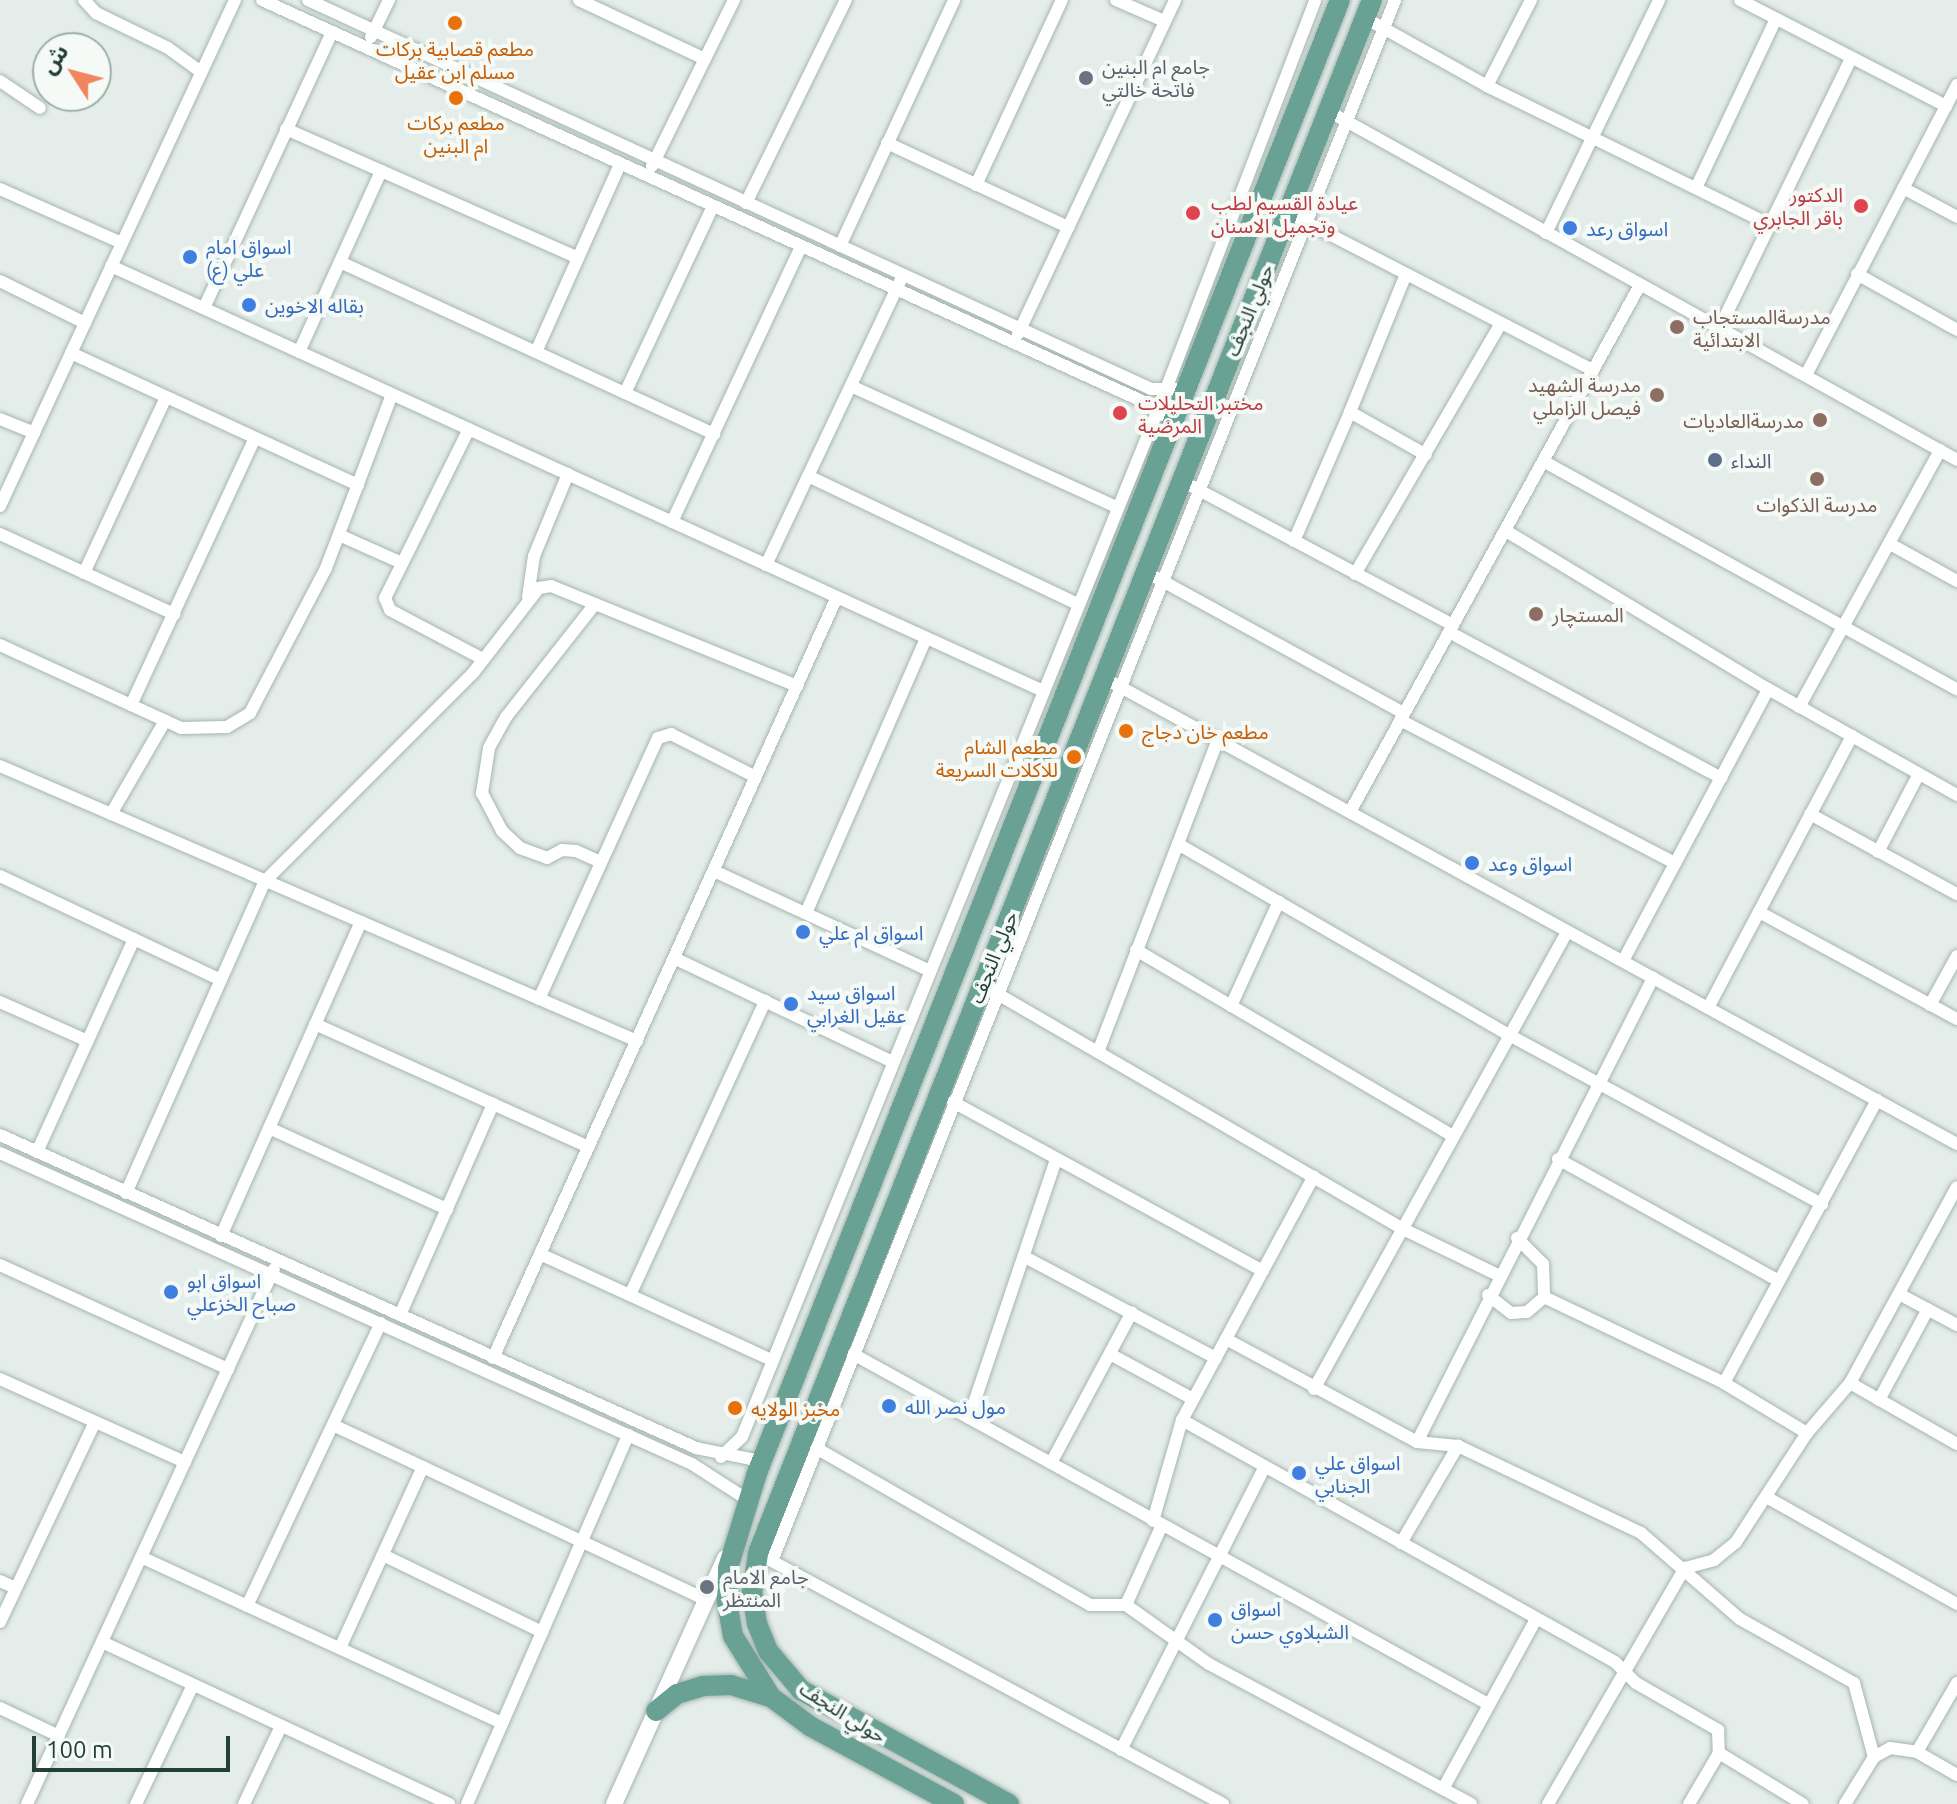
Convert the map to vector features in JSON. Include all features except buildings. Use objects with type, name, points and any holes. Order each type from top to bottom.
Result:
[{"type":"main road","name":"حولي النجف","points":[[954,1804],[810,1726],[771,1697],[733,1636],[727,1601],[735,1536],[761,1461],[1340,0]]},
{"type":"main road","name":"حولي النجف","points":[[1009,1804],[801,1690],[768,1651],[757,1624],[752,1592],[1032,883],[1048,816],[1104,678],[1155,577],[1337,116],[1368,9]]},
{"type":"main road","points":[[1043,752],[1052,760],[1070,761]]},
{"type":"main road","points":[[1023,802],[1039,803],[1048,816]]},
{"type":"main road","points":[[656,1711],[677,1694],[703,1686],[731,1685],[771,1697]]},
{"type":"street","points":[[84,0],[96,13],[168,48],[201,72]]},
{"type":"street","points":[[0,506],[235,0]]},
{"type":"street","points":[[262,0],[1158,410],[1170,430]]},
{"type":"street","points":[[308,0],[1020,329],[1164,392],[1186,389]]},
{"type":"street","points":[[367,47],[389,0]]},
{"type":"street","points":[[579,0],[705,59]]},
{"type":"street","points":[[647,176],[734,0]]},
{"type":"street","points":[[746,203],[846,0]]},
{"type":"street","points":[[840,246],[954,0]]},
{"type":"street","points":[[976,185],[1062,0]]},
{"type":"street","points":[[1116,0],[1164,21]]},
{"type":"street","points":[[1014,345],[1175,0]]},
{"type":"street","points":[[721,1457],[742,1437],[1158,410],[1315,0]]},
{"type":"street","points":[[1395,0],[1384,29],[1337,116],[1957,460]]},
{"type":"street","points":[[1487,86],[1531,0]]},
{"type":"street","points":[[1546,233],[1590,136],[1659,0]]},
{"type":"street","points":[[1740,0],[1775,21],[1946,106]]},
{"type":"street","points":[[1368,9],[1384,29],[1487,86],[1771,225]]},
{"type":"street","points":[[1696,188],[1775,21]]},
{"type":"street","points":[[204,308],[332,32]]},
{"type":"street","points":[[1720,327],[1851,58]]},
{"type":"street","points":[[0,81],[32,103]]},
{"type":"street","points":[[1806,375],[1957,85]]},
{"type":"street","points":[[286,129],[578,258]]},
{"type":"street","points":[[887,143],[1068,227]]},
{"type":"street","points":[[536,352],[620,164]]},
{"type":"street","points":[[299,352],[381,171]]},
{"type":"street","points":[[1903,188],[1957,217]]},
{"type":"street","points":[[0,189],[122,243]]},
{"type":"street","points":[[625,393],[713,206]]},
{"type":"street","points":[[1296,218],[1593,370]]},
{"type":"street","points":[[672,522],[801,247]]},
{"type":"street","points":[[340,262],[714,434]]},
{"type":"street","points":[[111,266],[1043,691]]},
{"type":"street","points":[[1294,541],[1406,274]]},
{"type":"street","points":[[1857,274],[1957,330]]},
{"type":"street","points":[[766,565],[903,275]]},
{"type":"street","points":[[0,281],[85,323]]},
{"type":"street","points":[[1350,812],[1640,285]]},
{"type":"street","points":[[1355,574],[1501,323]]},
{"type":"street","points":[[71,353],[358,485]]},
{"type":"street","points":[[851,386],[1117,507]]},
{"type":"street","points":[[0,645],[165,721],[205,730],[227,727],[250,713],[339,535],[392,394]]},
{"type":"street","points":[[84,573],[166,397]]},
{"type":"street","points":[[1350,412],[1426,455]]},
{"type":"street","points":[[0,419],[34,433]]},
{"type":"street","points":[[469,429],[400,562],[385,598],[390,610],[483,659]]},
{"type":"street","points":[[131,705],[255,438]]},
{"type":"street","points":[[1799,707],[1940,450]]},
{"type":"street","points":[[1543,461],[1957,690]]},
{"type":"street","points":[[126,1193],[265,881],[483,659],[528,597],[534,556],[568,474]]},
{"type":"street","points":[[808,476],[1078,604]]},
{"type":"street","points":[[1191,486],[1721,778]]},
{"type":"street","points":[[1506,531],[1768,689],[1957,795]]},
{"type":"street","points":[[0,534],[174,614]]},
{"type":"street","points":[[339,535],[400,562]]},
{"type":"street","points":[[1890,544],[1957,581]]},
{"type":"street","points":[[1032,883],[1124,689],[1155,577],[1402,717],[1675,863]]},
{"type":"street","points":[[528,597],[551,586],[797,686]]},
{"type":"street","points":[[493,1358],[837,597]]},
{"type":"street","points":[[595,604],[506,717],[485,760],[482,793],[502,831],[520,848],[547,858],[562,850],[576,851],[601,862]]},
{"type":"street","points":[[806,913],[926,638]]},
{"type":"street","points":[[1104,678],[1957,1144]]},
{"type":"street","points":[[1623,961],[1768,689]]},
{"type":"street","points":[[111,814],[165,721]]},
{"type":"street","points":[[539,999],[663,735],[671,734],[756,777]]},
{"type":"street","points":[[1708,1008],[1852,736]]},
{"type":"street","points":[[1098,1052],[1218,740]]},
{"type":"street","points":[[0,766],[637,1041]]},
{"type":"street","points":[[1878,852],[1919,774]]},
{"type":"street","points":[[1810,814],[1957,894]]},
{"type":"street","points":[[1178,844],[1509,1035],[1599,1079],[1822,1204]]},
{"type":"street","points":[[714,871],[930,971]]},
{"type":"street","points":[[0,876],[221,980]]},
{"type":"street","points":[[1231,1006],[1279,901]]},
{"type":"street","points":[[1759,912],[1957,1019]]},
{"type":"street","points":[[221,1236],[361,922]]},
{"type":"street","points":[[1314,1389],[1451,1135],[1567,932]]},
{"type":"street","points":[[37,1152],[134,939]]},
{"type":"street","points":[[1136,950],[1451,1135]]},
{"type":"street","points":[[1930,1005],[1957,956]]},
{"type":"street","points":[[674,958],[893,1062]]},
{"type":"street","points":[[1417,1442],[1498,1275],[1653,978]]},
{"type":"street","points":[[1223,1804],[765,1557],[816,1448],[853,1354],[917,1171],[953,1102],[989,989],[1401,1228],[1498,1275]]},
{"type":"street","points":[[630,1295],[765,1001]]},
{"type":"street","points":[[0,1002],[88,1041]]},
{"type":"street","points":[[315,1024],[589,1147]]},
{"type":"street","points":[[1724,1383],[1877,1100]]},
{"type":"street","points":[[953,1102],[1263,1271]]},
{"type":"street","points":[[400,1315],[493,1104]]},
{"type":"street","points":[[269,1128],[447,1209]]},
{"type":"street","points":[[0,1135],[278,1262],[721,1457],[761,1461]]},
{"type":"street","points":[[0,1153],[707,1471],[748,1500]]},
{"type":"street","points":[[969,1418],[1056,1159]]},
{"type":"street","points":[[1558,1159],[1779,1281]]},
{"type":"street","points":[[1126,1605],[1158,1523],[1182,1420],[1314,1176]]},
{"type":"street","points":[[1548,1804],[1685,1568],[1714,1560],[1736,1542],[1768,1498],[1807,1433],[1850,1383],[1957,1188]]},
{"type":"street","points":[[1517,1238],[1543,1264],[1544,1297]]},
{"type":"street","points":[[540,1254],[772,1360]]},
{"type":"street","points":[[1025,1257],[1216,1358]]},
{"type":"street","points":[[27,1804],[278,1262]]},
{"type":"street","points":[[0,1265],[228,1369]]},
{"type":"street","points":[[1899,1294],[1957,1325]]},
{"type":"street","points":[[1488,1295],[1511,1313],[1527,1312],[1544,1297]]},
{"type":"street","points":[[1544,1297],[1724,1383],[1807,1433]]},
{"type":"street","points":[[1879,1400],[1928,1309]]},
{"type":"street","points":[[1051,1463],[1132,1312]]},
{"type":"street","points":[[247,1606],[381,1323]]},
{"type":"street","points":[[1226,1339],[1417,1442],[1458,1446],[1641,1533],[1685,1568],[1740,1619],[1854,1683],[1874,1757]]},
{"type":"street","points":[[853,1354],[1488,1704]]},
{"type":"street","points":[[1110,1354],[1193,1399]]},
{"type":"street","points":[[0,1379],[185,1462]]},
{"type":"street","points":[[1850,1383],[1957,1444]]},
{"type":"street","points":[[1182,1420],[1263,1470],[1536,1619],[1624,1671],[1636,1683],[1718,1730],[1719,1753],[1689,1804]]},
{"type":"street","points":[[0,1622],[95,1422]]},
{"type":"street","points":[[333,1425],[706,1600]]},
{"type":"street","points":[[467,1804],[628,1435]]},
{"type":"street","points":[[1401,1543],[1458,1446]]},
{"type":"street","points":[[816,1448],[1090,1605],[1126,1605],[1209,1664],[1471,1804]]},
{"type":"street","points":[[340,1648],[423,1467]]},
{"type":"street","points":[[1121,1750],[1180,1643],[1263,1470]]},
{"type":"street","points":[[1768,1498],[1957,1604]]},
{"type":"street","points":[[614,1804],[735,1536]]},
{"type":"street","points":[[383,1555],[542,1632]]},
{"type":"street","points":[[141,1557],[502,1723]]},
{"type":"street","points":[[0,1581],[16,1588]]},
{"type":"street","points":[[1443,1789],[1536,1619]]},
{"type":"street","points":[[102,1642],[449,1804]]},
{"type":"street","points":[[136,1804],[193,1685]]},
{"type":"street","points":[[1917,1752],[1955,1689]]},
{"type":"street","points":[[0,1708],[59,1736]]},
{"type":"street","points":[[244,1804],[281,1726]]},
{"type":"street","points":[[1845,1804],[1874,1757],[1890,1748],[1917,1752],[1957,1775]]},
{"type":"street","points":[[1719,1753],[1803,1804]]},
{"type":"place","name":"مطعم قصابية بركات مسلم ابن عقيل","points":[[455,23]]},
{"type":"place","name":"جامع ام البنين فاتحة خالتي","points":[[1086,78]]},
{"type":"place","name":"مطعم بركات ام البنين","points":[[456,98]]},
{"type":"place","name":"الدكتور باقر الجابري","points":[[1861,206]]},
{"type":"place","name":"عيادة القسيم لطب وتجميل الاسنان","points":[[1193,213]]},
{"type":"place","name":"اسواق رعد","points":[[1570,228]]},
{"type":"place","name":"اسواق امام علي (ع)","points":[[190,257]]},
{"type":"place","name":"بقاله الاخوين","points":[[249,305]]},
{"type":"place","name":"مدرسةالمستجاب الابتدائية","points":[[1677,327]]},
{"type":"place","name":"مدرسة الشهيد فيصل الزاملي","points":[[1657,395]]},
{"type":"place","name":"مختبر التحليلات المرضية","points":[[1120,413]]},
{"type":"place","name":"مدرسةالعاديات","points":[[1820,420]]},
{"type":"place","name":"النداء","points":[[1715,460]]},
{"type":"place","name":"مدرسة الذكوات","points":[[1817,479]]},
{"type":"place","name":"المستچار","points":[[1536,614]]},
{"type":"place","name":"مطعم خان دجاج","points":[[1126,731]]},
{"type":"place","name":"مطعم الشام للاكلات السريعة","points":[[1074,757]]},
{"type":"place","name":"اسواق وعد","points":[[1472,863]]},
{"type":"place","name":"اسواق ام علي","points":[[803,932]]},
{"type":"place","name":"اسواق سيد عقيل الغرابي","points":[[791,1004]]},
{"type":"place","name":"اسواق ابو صباح الخزعلي","points":[[171,1292]]},
{"type":"place","name":"مول نصر الله","points":[[889,1406]]},
{"type":"place","name":"مخبز الولايه","points":[[735,1408]]},
{"type":"place","name":"اسواق علي الجنابي","points":[[1299,1473]]},
{"type":"place","name":"جامع الامام المنتظر","points":[[707,1587]]},
{"type":"place","name":"اسواق الشبلاوي حسن","points":[[1215,1620]]}]
